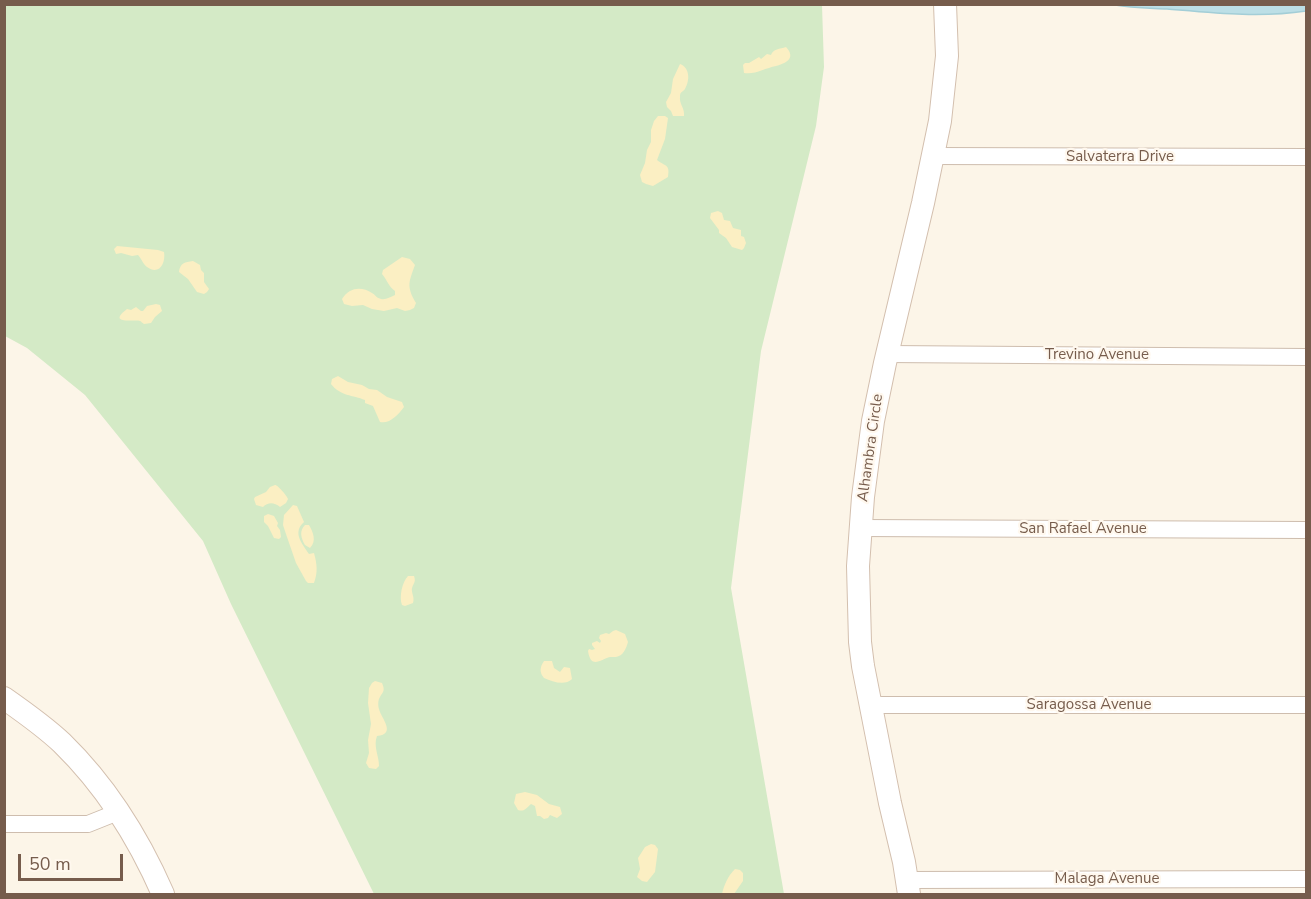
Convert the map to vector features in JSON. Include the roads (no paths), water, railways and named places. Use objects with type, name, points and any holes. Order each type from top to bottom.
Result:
[{"type":"street","name":"Alhambra Circle","points":[[908,887],[860,642],[858,566],[869,444],[940,121],[947,40],[945,4]]},
{"type":"street","name":"Salvaterra Drive","points":[[933,156],[1306,157]]},
{"type":"street","name":"Trevino Avenue","points":[[887,354],[1306,357]]},
{"type":"street","name":"San Rafael Avenue","points":[[860,528],[1306,530]]},
{"type":"street","points":[[4,698],[61,743],[100,785],[141,850],[164,894]]},
{"type":"street","name":"Saragossa Avenue","points":[[871,705],[1306,705]]},
{"type":"street","points":[[4,824],[88,824],[118,812]]},
{"type":"street","name":"Malaga Avenue","points":[[908,887],[1306,879]]},
{"type":"water","points":[[1306,4],[1306,11],[1254,14],[1115,5]]}]
